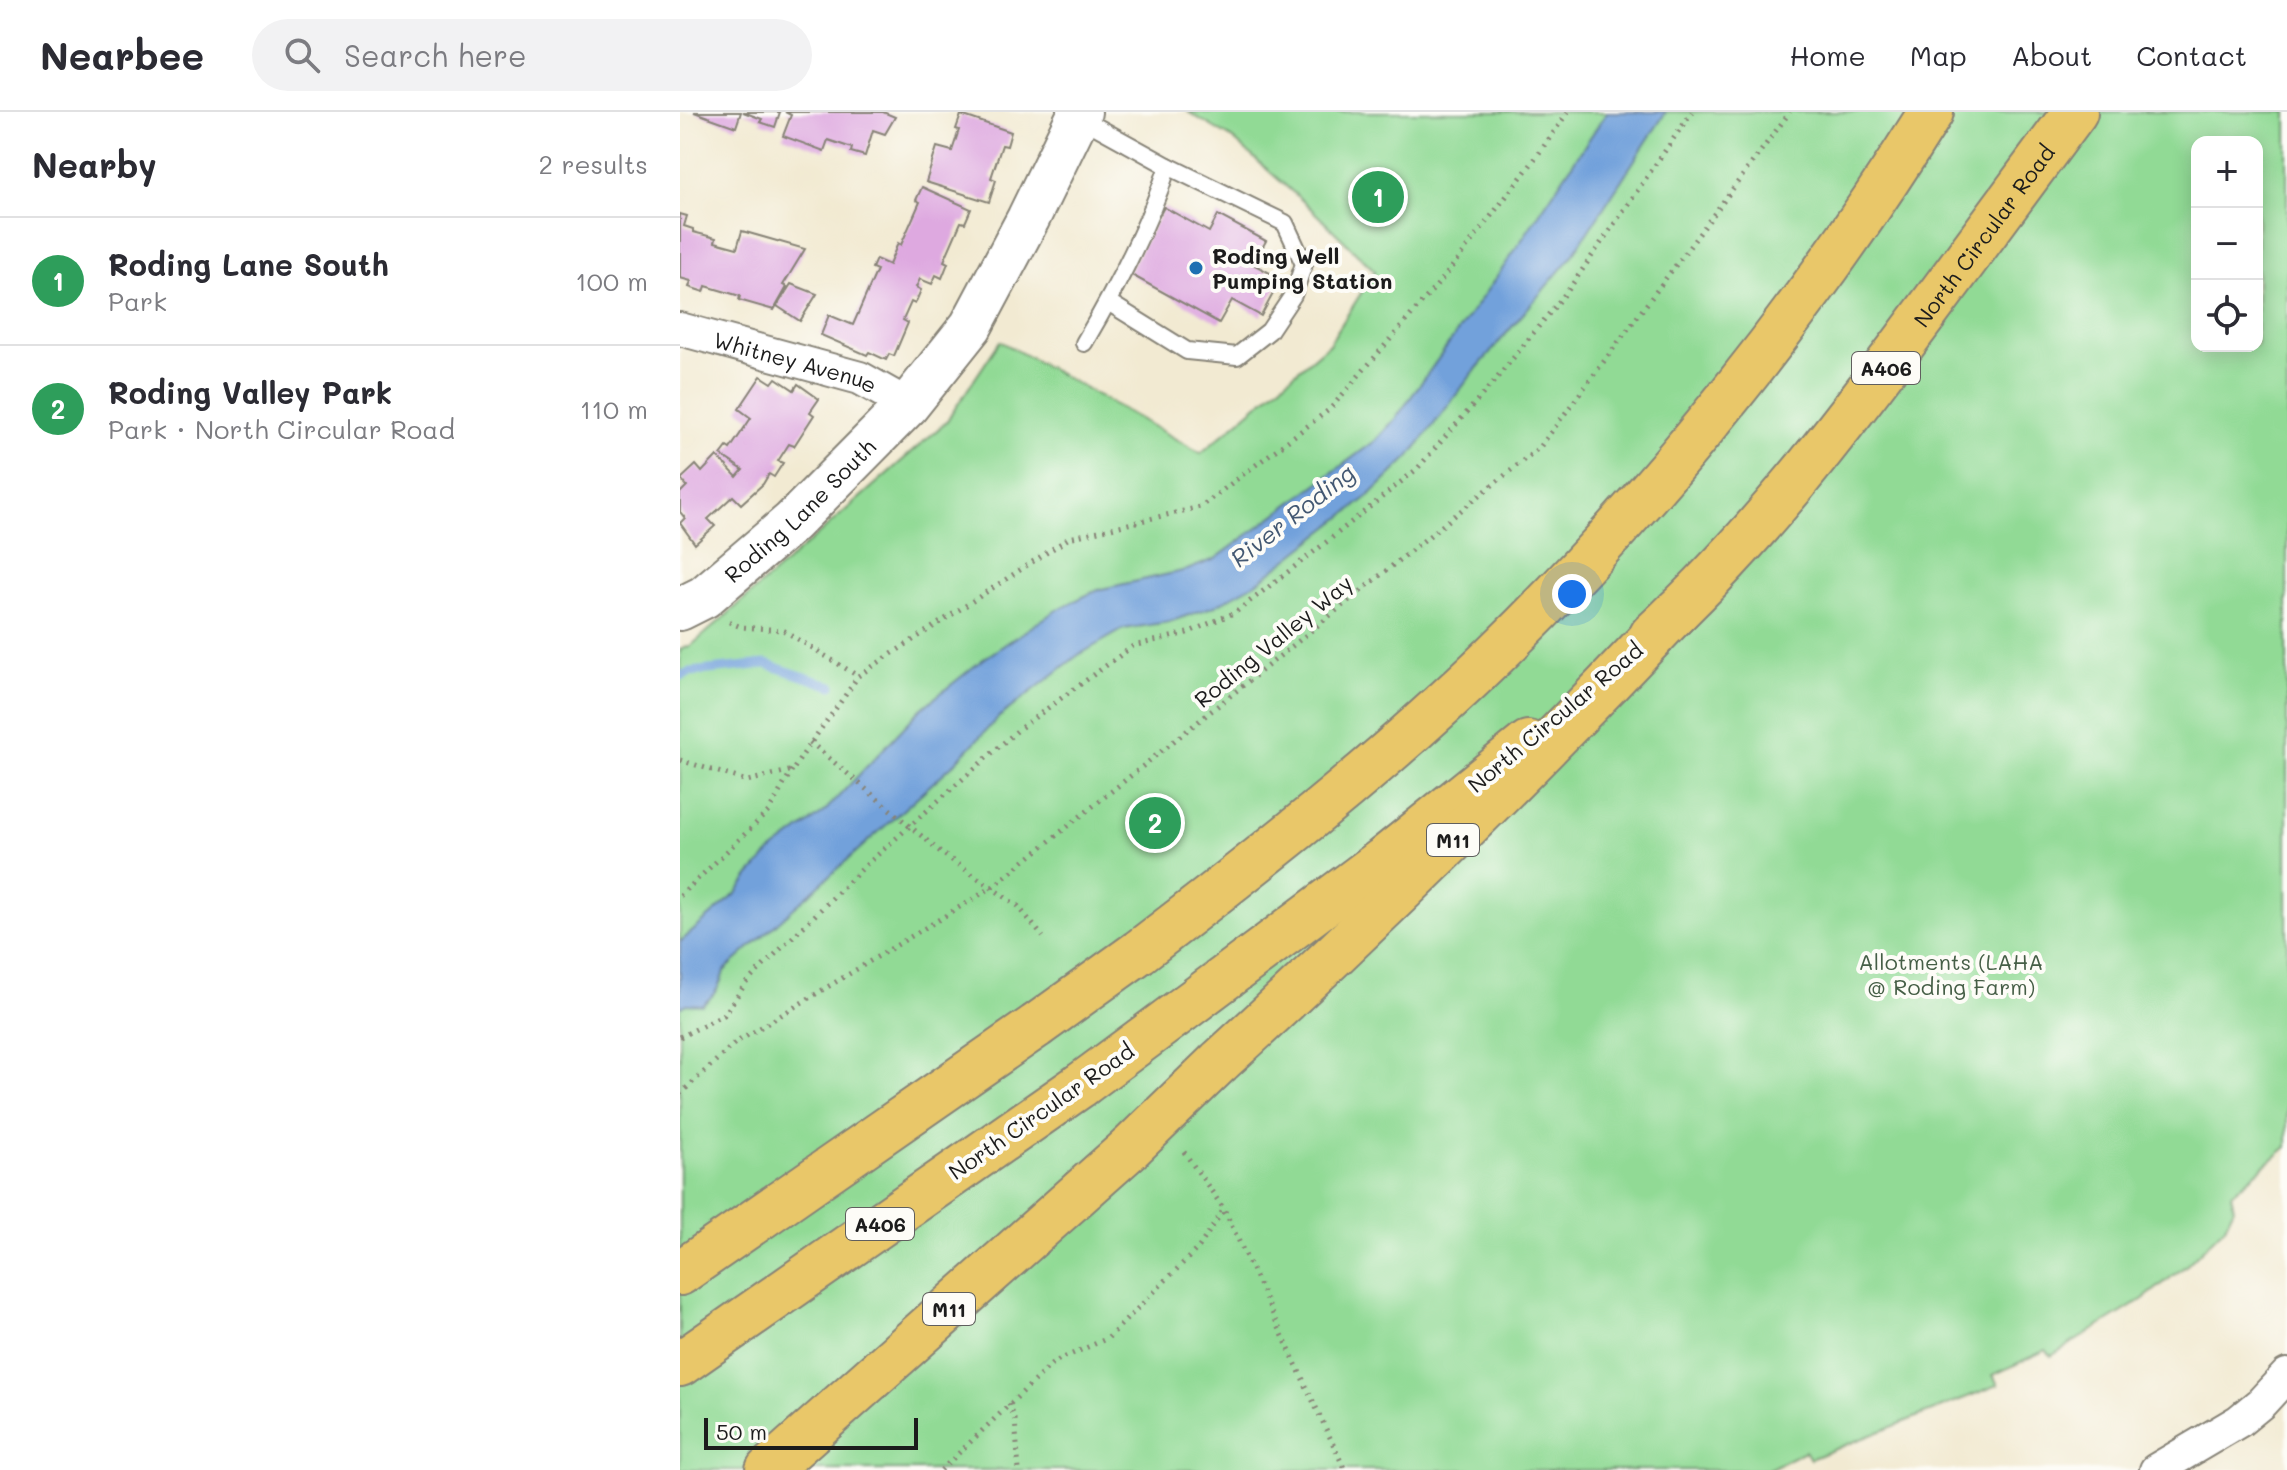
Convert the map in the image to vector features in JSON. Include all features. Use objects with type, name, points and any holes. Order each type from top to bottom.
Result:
[{"type":"highway","points":[[680,1273],[1139,952],[1272,851],[1386,755],[1496,654],[1611,533],[1707,422],[1814,285],[1931,112]]},
{"type":"highway","name":"North Circular Road","points":[[680,1364],[1081,1085],[1383,860],[1580,700],[1679,609],[1755,530],[1845,422],[2075,112]]},
{"type":"highway","name":"M11","points":[[768,1470],[1130,1148],[1492,803],[1679,609]]},
{"type":"street","name":"Roding Lane South","points":[[680,609],[704,597],[782,532],[908,405],[971,326],[1028,219],[1074,113]]},
{"type":"street","name":"Whitney Avenue","points":[[680,329],[860,378],[908,405]]},
{"type":"street","points":[[2156,1470],[2239,1421],[2287,1375]]},
{"type":"lane","points":[[1074,113],[1168,166],[1285,223],[1304,264],[1293,295],[1269,331],[1237,356],[1187,351],[1108,302]]},
{"type":"lane","points":[[1084,343],[1108,302],[1160,192],[1168,166]]},
{"type":"path","points":[[680,896],[769,811],[810,742],[837,710],[858,676],[1069,538],[1200,507],[1330,409],[1444,277],[1568,112]]},
{"type":"path","points":[[680,1037],[724,1015],[746,983],[866,865],[1019,729],[1133,646],[1187,633],[1236,612],[1417,469],[1497,378],[1569,289],[1692,112]]},
{"type":"path","name":"Roding Valley Way","points":[[680,1094],[735,1043],[991,888],[1540,447],[1790,112]]},
{"type":"path","points":[[722,619],[741,627],[783,630],[858,676]]},
{"type":"path","points":[[810,742],[910,827],[1018,906],[1043,937]]},
{"type":"path","points":[[680,760],[747,781],[793,770]]},
{"type":"path","points":[[1184,1152],[1224,1209],[1345,1470]]},
{"type":"path","points":[[941,1470],[1054,1362],[1108,1338],[1199,1247],[1224,1209]]},
{"type":"path","points":[[1009,1404],[1015,1419],[1019,1470]]},
{"type":"green space","name":"Allotments (LAHA @ Roding Farm)","points":[[1188,112],[2287,112],[2287,1147],[2231,1194],[2234,1208],[2225,1227],[2188,1264],[2142,1300],[2051,1356],[2046,1350],[1993,1375],[1998,1385],[1810,1459],[1805,1451],[1767,1470],[680,1470],[680,650],[692,645],[946,422],[1000,341],[1201,453],[1329,344],[1375,271],[1233,139]]},
{"type":"water","name":"River Roding","points":[[1607,112],[1666,112],[1572,256],[1473,373],[1409,457],[1369,496],[1258,582],[1215,606],[1169,622],[1124,629],[1077,656],[998,718],[955,763],[724,971],[721,982],[707,1001],[702,1005],[686,1004],[680,1008],[680,942],[737,893],[773,850],[823,813],[921,709],[982,660],[1058,609],[1097,590],[1187,570],[1215,559],[1375,441],[1396,418],[1505,265]]},
{"type":"building","points":[[694,112],[741,112],[736,127]]},
{"type":"building","points":[[743,112],[780,112],[775,127]]},
{"type":"building","points":[[785,112],[883,112],[895,117],[885,134],[873,130],[865,156],[828,140],[824,151],[783,136],[791,115]]},
{"type":"building","points":[[961,115],[1011,132],[1007,146],[1002,145],[991,178],[996,180],[989,202],[926,182],[937,147],[952,151]]},
{"type":"building","points":[[922,187],[971,209],[965,223],[961,222],[944,261],[948,263],[942,278],[936,275],[932,284],[920,279],[916,287],[921,290],[915,304],[911,302],[903,320],[908,323],[894,356],[889,354],[886,360],[869,352],[867,355],[821,335],[829,315],[853,325],[877,270],[872,268],[876,259],[889,265],[920,202],[916,200]]},
{"type":"building","name":"Roding Well Pumping Station","points":[[1164,207],[1209,232],[1218,215],[1266,241],[1253,264],[1281,279],[1261,316],[1232,300],[1219,323],[1128,273]]},
{"type":"building","points":[[680,214],[687,216],[684,226],[693,229],[693,232],[716,238],[715,242],[737,248],[742,231],[805,249],[783,285],[787,287],[774,310],[706,286],[704,292],[689,287],[691,281],[680,278]]},
{"type":"building","points":[[791,284],[817,294],[800,321],[777,306]]},
{"type":"building","points":[[761,376],[772,383],[776,378],[794,390],[798,384],[819,399],[810,412],[814,415],[794,446],[789,444],[778,461],[783,463],[774,477],[769,474],[763,484],[741,504],[733,496],[708,519],[715,526],[695,544],[680,523],[685,518],[680,512],[680,493],[687,486],[681,479],[696,465],[702,472],[717,456],[737,477],[743,470],[721,455],[727,447],[730,449],[751,418],[739,409]]},
{"type":"waterway","points":[[680,676],[690,672],[766,664],[832,686]]},
{"type":"place","name":"Roding Lane South","points":[[1378,197]]},
{"type":"place","name":"Roding Well Pumping Station","points":[[1196,268]]},
{"type":"place","name":"Roding Valley Park","points":[[1155,823]]}]
